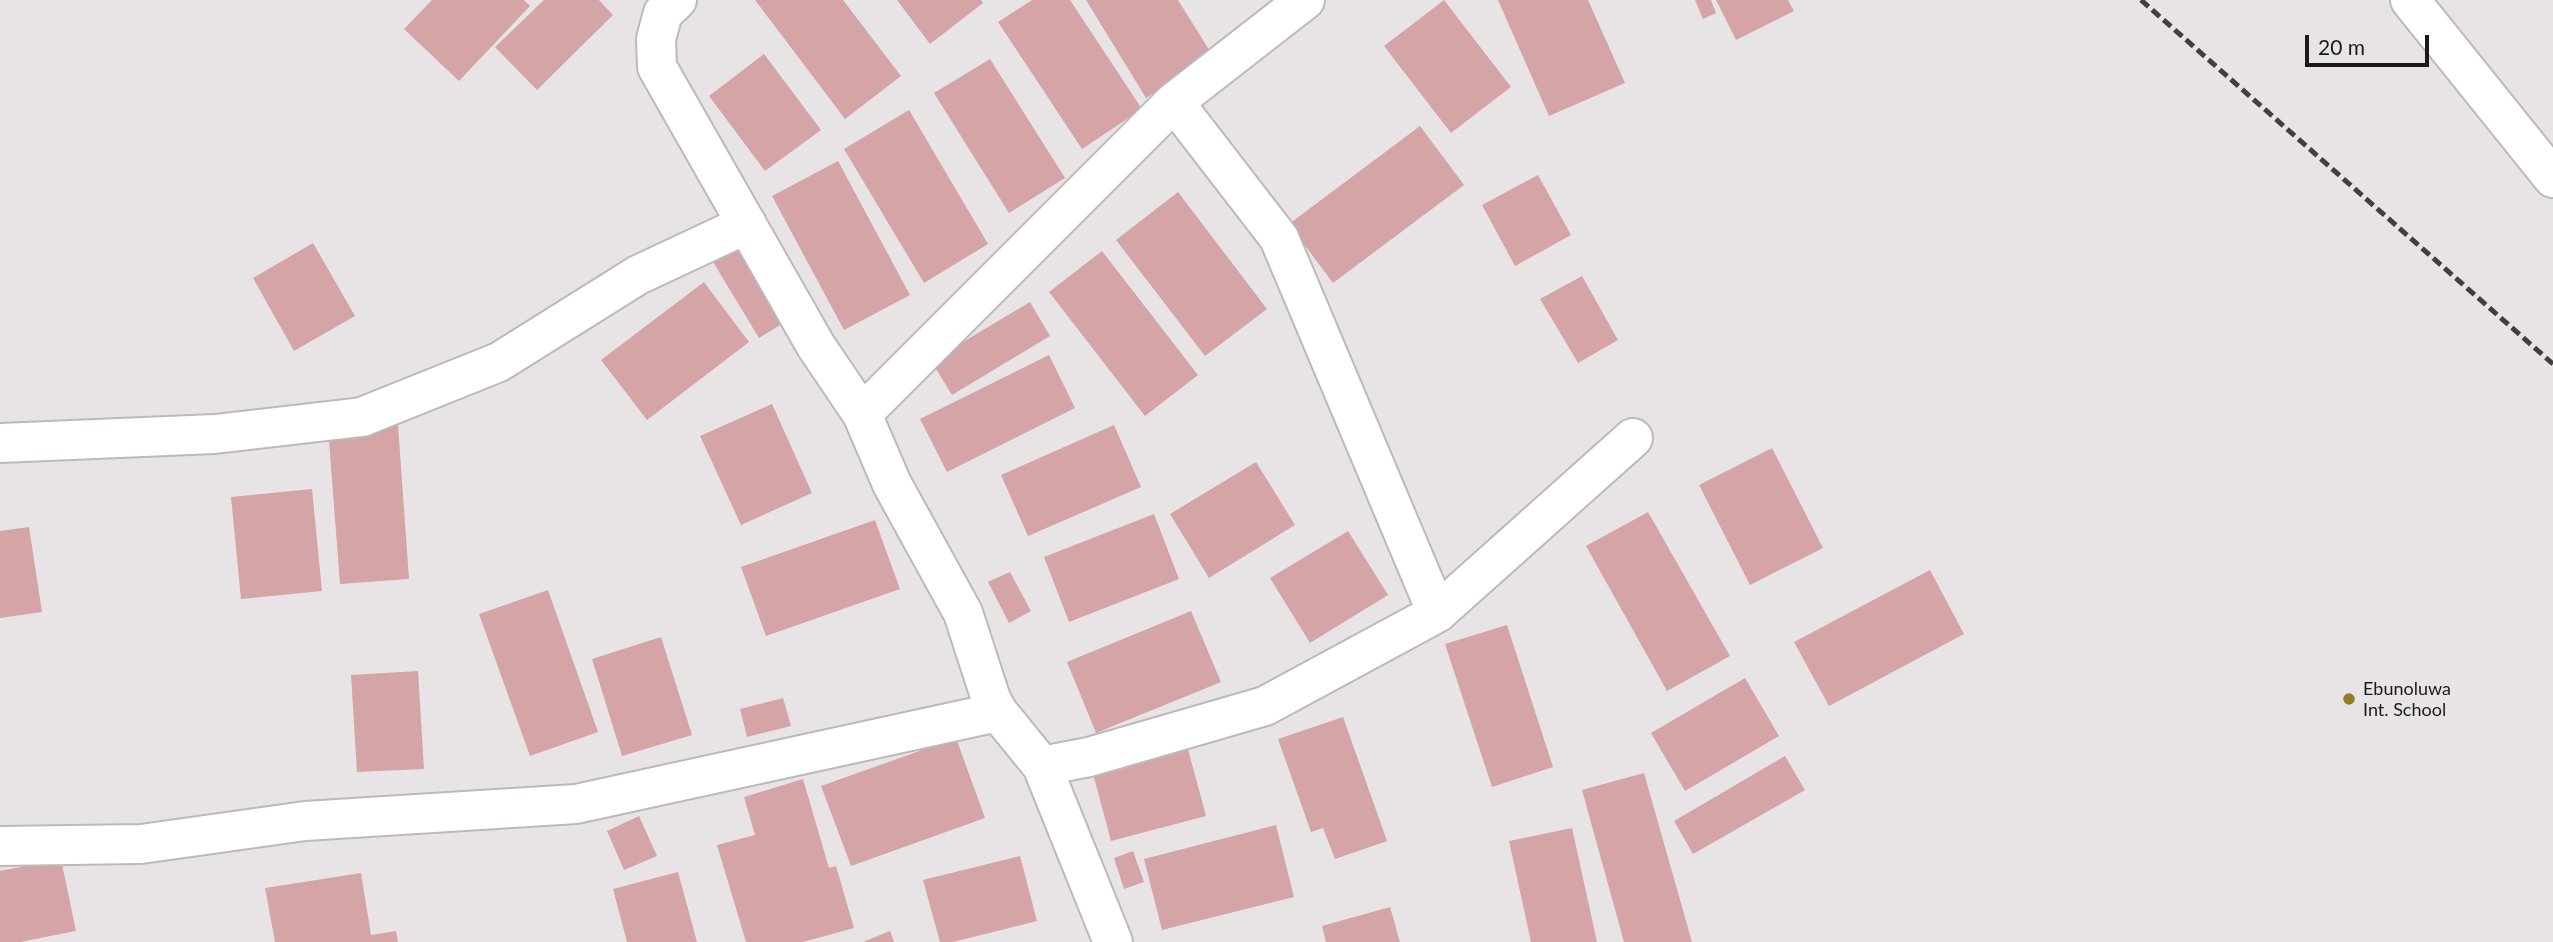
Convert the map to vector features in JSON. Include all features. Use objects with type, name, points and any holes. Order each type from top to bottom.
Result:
[{"type":"street","points":[[677,0],[663,13],[656,39],[657,67],[816,346],[862,414],[891,484],[963,613],[998,712],[1042,766],[1113,942]]},
{"type":"street","points":[[862,414],[1174,102],[1305,0]]},
{"type":"street","points":[[2410,0],[2553,178]]},
{"type":"street","points":[[1174,102],[1279,238],[1437,614]]},
{"type":"street","points":[[0,443],[215,434],[362,417],[499,362],[638,275],[747,224]]},
{"type":"street","points":[[1042,766],[1089,757],[1265,706],[1437,614],[1633,438]]},
{"type":"street","points":[[0,846],[141,844],[305,821],[576,804],[998,712]]},
{"type":"building","points":[[432,0],[524,0],[530,6],[459,81],[404,29]]},
{"type":"building","points":[[544,0],[599,0],[613,15],[537,90],[495,47]]},
{"type":"building","points":[[755,0],[843,0],[901,76],[845,119]]},
{"type":"building","points":[[897,0],[981,0],[983,3],[930,44]]},
{"type":"building","points":[[1032,0],[1070,0],[1142,109],[1082,149],[998,22]]},
{"type":"building","points":[[1086,0],[1178,0],[1213,56],[1146,98]]},
{"type":"building","points":[[1444,0],[1511,87],[1451,133],[1384,46]]},
{"type":"building","points":[[1498,0],[1588,0],[1625,83],[1549,116]]},
{"type":"building","points":[[1695,0],[1711,0],[1716,13],[1703,19]]},
{"type":"building","points":[[1716,0],[1788,0],[1794,11],[1736,40]]},
{"type":"building","points":[[764,54],[821,130],[765,171],[709,96]]},
{"type":"building","points":[[990,59],[1065,178],[1009,213],[934,93]]},
{"type":"building","points":[[909,110],[988,244],[924,283],[844,149]]},
{"type":"building","points":[[1420,126],[1464,185],[1333,283],[1289,224]]},
{"type":"building","points":[[838,161],[910,295],[844,330],[772,196]]},
{"type":"building","points":[[1538,175],[1571,235],[1515,266],[1482,205]]},
{"type":"building","points":[[1178,192],[1267,309],[1205,356],[1116,240]]},
{"type":"building","points":[[741,238],[790,319],[759,338],[710,257]]},
{"type":"building","points":[[313,243],[355,316],[294,351],[253,278]]},
{"type":"building","points":[[1102,251],[1198,375],[1145,416],[1049,292]]},
{"type":"building","points":[[1582,276],[1618,340],[1578,363],[1540,299]]},
{"type":"building","points":[[704,282],[749,342],[647,420],[601,360]]},
{"type":"building","points":[[1030,302],[1050,336],[952,395],[931,361]]},
{"type":"building","points":[[1049,355],[1075,408],[947,472],[920,419]]},
{"type":"building","points":[[772,404],[812,493],[741,525],[700,436]]},
{"type":"building","points":[[398,425],[409,579],[340,584],[328,428]]},
{"type":"building","points":[[1114,425],[1141,487],[1028,536],[1001,475]]},
{"type":"building","points":[[1772,448],[1823,548],[1750,585],[1699,485]]},
{"type":"building","points":[[1256,462],[1295,525],[1209,578],[1170,514]]},
{"type":"building","points":[[312,489],[322,591],[241,599],[231,497]]},
{"type":"building","points":[[1648,512],[1730,656],[1667,691],[1586,546]]},
{"type":"building","points":[[1154,514],[1179,579],[1069,622],[1044,557]]},
{"type":"building","points":[[875,520],[900,589],[766,636],[741,567]]},
{"type":"building","points":[[29,527],[42,612],[0,618],[0,531]]},
{"type":"building","points":[[1348,531],[1388,595],[1310,643],[1270,578]]},
{"type":"building","points":[[1930,570],[1964,634],[1829,706],[1794,642]]},
{"type":"building","points":[[1010,572],[1031,611],[1009,623],[988,582]]},
{"type":"building","points":[[548,590],[598,732],[530,756],[479,614]]},
{"type":"building","points":[[1191,611],[1221,682],[1096,733],[1067,662]]},
{"type":"building","points":[[1507,625],[1553,767],[1492,787],[1445,644]]},
{"type":"building","points":[[661,637],[692,735],[622,756],[592,659]]},
{"type":"building","points":[[418,671],[424,769],[357,772],[351,675]]},
{"type":"building","points":[[1745,678],[1779,736],[1685,791],[1651,733]]},
{"type":"building","points":[[783,698],[791,726],[747,737],[740,709]]},
{"type":"building","points":[[1343,717],[1387,841],[1335,859],[1323,828],[1311,832],[1278,739]]},
{"type":"building","points":[[956,738],[985,818],[851,866],[821,786]]},
{"type":"building","points":[[1186,742],[1206,816],[1111,841],[1091,766]]},
{"type":"building","points":[[1785,756],[1805,790],[1693,854],[1674,821]]},
{"type":"building","points":[[1644,773],[1692,942],[1624,942],[1582,790]]},
{"type":"building","points":[[803,779],[829,868],[836,866],[854,928],[803,942],[746,942],[717,845],[755,835],[744,797]]},
{"type":"building","points":[[639,816],[657,856],[624,870],[607,831]]},
{"type":"building","points":[[1276,825],[1294,897],[1162,930],[1144,859]]},
{"type":"building","points":[[1572,828],[1597,942],[1531,942],[1509,841]]},
{"type":"building","points":[[1133,851],[1144,882],[1124,889],[1114,858]]},
{"type":"building","points":[[1020,856],[1037,921],[953,942],[940,942],[923,880]]},
{"type":"building","points":[[61,859],[76,931],[20,942],[0,942],[0,871]]},
{"type":"building","points":[[678,872],[697,942],[627,942],[613,889]]},
{"type":"building","points":[[361,873],[371,935],[396,931],[398,942],[275,942],[265,888]]},
{"type":"building","points":[[1390,907],[1400,942],[1326,942],[1322,926]]},
{"type":"building","points":[[890,931],[894,942],[863,942]]},
{"type":"railway","points":[[2141,0],[2553,364]]},
{"type":"place","name":"Ebunoluwa Int. School","points":[[2349,699]]}]
